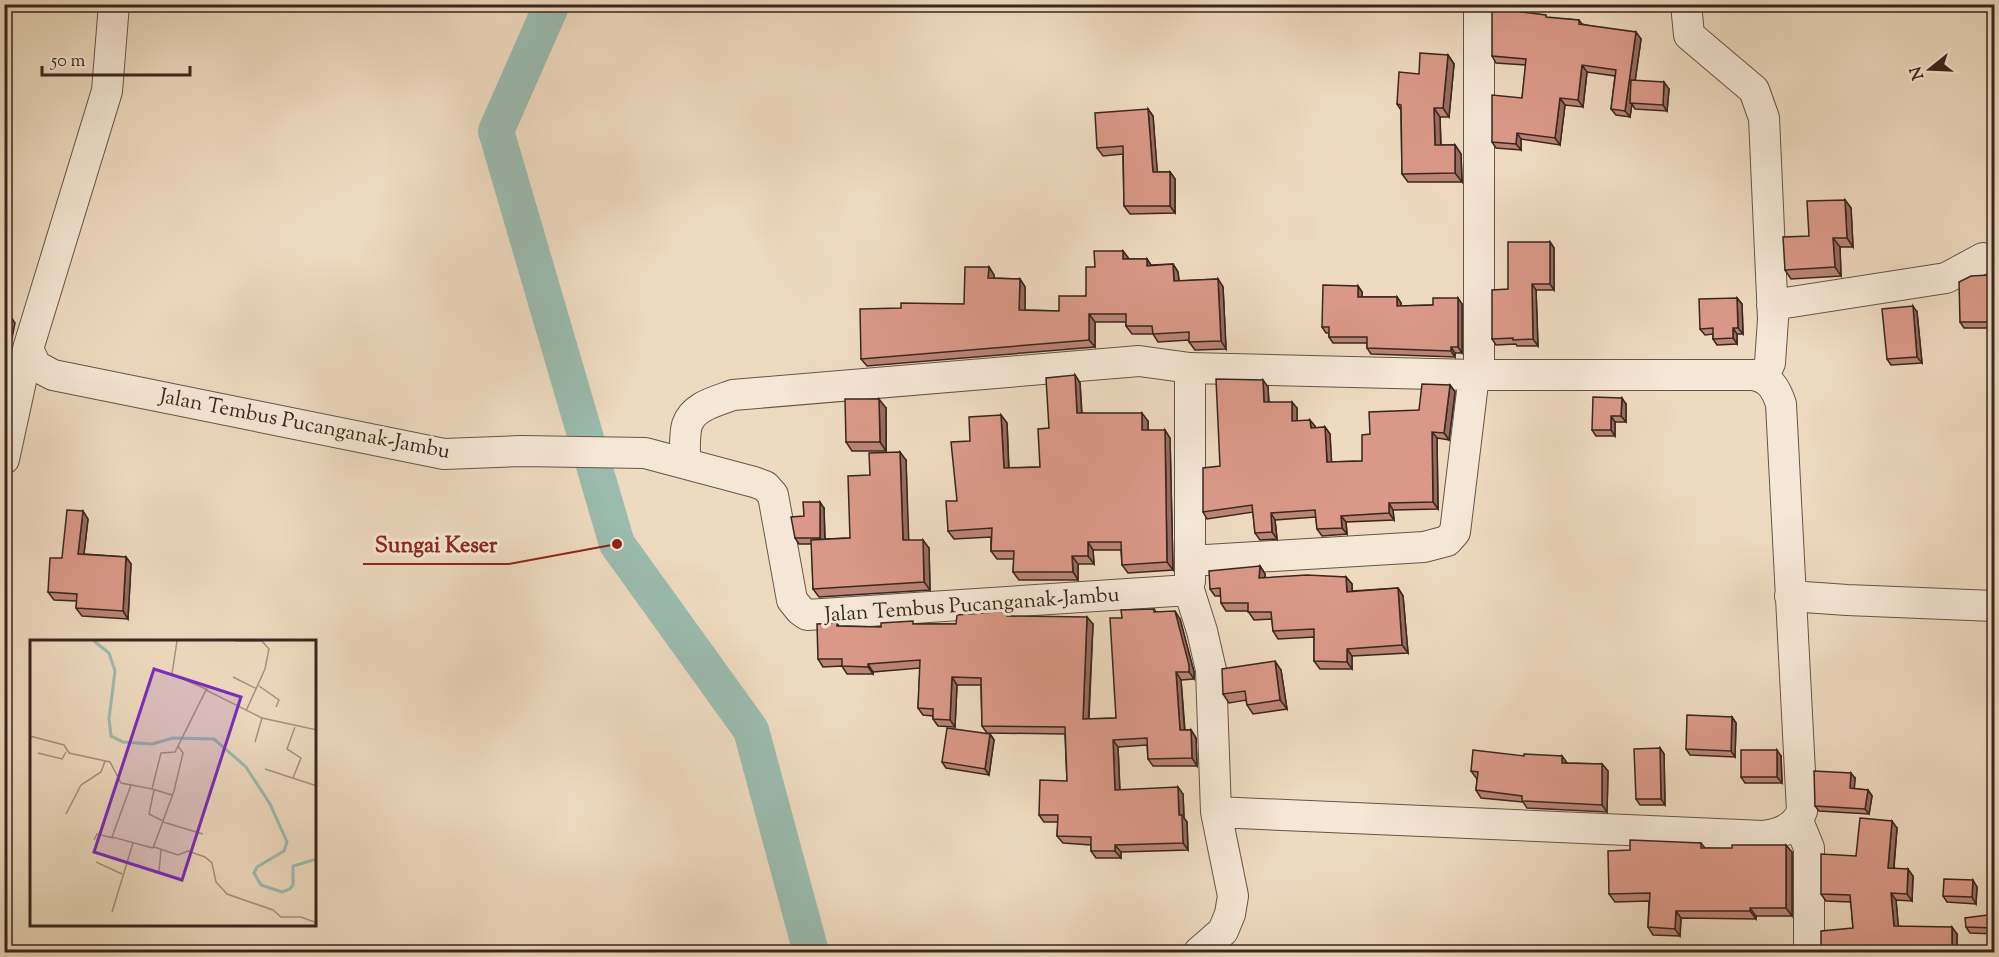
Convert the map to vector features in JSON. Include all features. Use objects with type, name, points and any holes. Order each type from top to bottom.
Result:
[{"type":"street","points":[[4,459],[28,349],[107,91],[114,4]]},
{"type":"street","points":[[1190,561],[1424,547],[1447,541],[1455,532],[1477,375],[1479,4]]},
{"type":"street","points":[[1686,4],[1689,35],[1754,90],[1764,118],[1772,305],[1770,363],[1762,377]]},
{"type":"street","points":[[1772,305],[1946,278],[1983,258]]},
{"type":"street","name":"Jalan Tembus Pucanganak-Jambu","points":[[28,349],[36,366],[53,375],[97,382],[444,454],[520,451],[645,453],[754,482],[765,486],[773,495],[792,600],[807,615],[1189,590]]},
{"type":"street","points":[[685,463],[687,425],[695,413],[707,404],[733,394],[1139,361],[1190,368],[1477,375],[1753,375],[1762,377],[1776,390],[1780,404],[1802,811],[1798,821],[1774,834],[1763,836],[1216,812]]},
{"type":"street","points":[[1190,368],[1189,590],[1203,631],[1211,670],[1216,812],[1233,896],[1230,914],[1223,931],[1199,952]]},
{"type":"street","points":[[1790,596],[1995,606]]},
{"type":"street","points":[[1798,821],[1809,848],[1809,952]]},
{"type":"building","points":[[1492,8],[1579,20],[1579,24],[1636,32],[1625,111],[1611,109],[1616,70],[1582,65],[1578,100],[1560,98],[1555,138],[1517,133],[1516,144],[1492,142],[1492,95],[1522,98],[1526,59],[1492,56]]},
{"type":"building","points":[[1420,53],[1448,55],[1443,108],[1434,108],[1435,145],[1455,145],[1455,173],[1402,174],[1401,105],[1397,104],[1399,72],[1419,74]]},
{"type":"building","points":[[1631,80],[1664,82],[1663,105],[1630,103]]},
{"type":"building","points":[[1148,109],[1153,172],[1170,172],[1170,206],[1124,206],[1123,146],[1097,148],[1095,113]]},
{"type":"building","points":[[1845,200],[1847,238],[1833,238],[1835,267],[1785,270],[1783,237],[1809,236],[1807,201]]},
{"type":"building","points":[[1508,242],[1550,242],[1550,284],[1532,284],[1533,339],[1492,339],[1492,290],[1508,289]]},
{"type":"building","points":[[1094,251],[1123,251],[1123,259],[1147,259],[1147,266],[1173,264],[1174,281],[1218,279],[1221,341],[1189,342],[1189,332],[1153,334],[1152,326],[1126,326],[1126,314],[1089,314],[1089,340],[861,359],[860,309],[901,308],[901,303],[964,304],[965,267],[989,267],[988,278],[1020,279],[1019,310],[1059,311],[1059,296],[1086,296],[1086,267],[1095,267]]},
{"type":"building","points":[[1990,275],[1991,322],[1960,322],[1959,282],[1971,276]]},
{"type":"building","points":[[1323,285],[1358,286],[1358,297],[1397,297],[1397,306],[1433,305],[1433,298],[1458,298],[1458,347],[1451,347],[1451,351],[1367,348],[1367,337],[1329,337],[1329,327],[1322,327]]},
{"type":"building","points":[[1737,298],[1738,328],[1733,328],[1733,338],[1713,339],[1713,328],[1700,329],[1699,299]]},
{"type":"building","points":[[1913,306],[1917,357],[1887,359],[1882,309]]},
{"type":"building","points":[[4,313],[9,314],[4,337]]},
{"type":"building","points":[[1989,352],[1995,352],[1995,388],[1990,388]]},
{"type":"building","points":[[1075,375],[1077,413],[1142,413],[1142,430],[1165,430],[1167,562],[1122,565],[1121,542],[1088,542],[1088,556],[1072,556],[1073,572],[1013,572],[1014,551],[991,551],[992,528],[948,531],[946,501],[957,501],[951,442],[970,441],[969,417],[1001,415],[1004,468],[1040,467],[1038,429],[1049,428],[1046,378]]},
{"type":"building","points":[[1216,379],[1263,380],[1264,402],[1292,402],[1292,421],[1310,420],[1311,428],[1325,427],[1327,462],[1362,461],[1362,435],[1370,434],[1369,412],[1419,410],[1422,384],[1450,385],[1444,433],[1432,432],[1433,502],[1389,503],[1389,513],[1341,516],[1342,528],[1317,529],[1315,510],[1271,513],[1272,532],[1255,533],[1252,505],[1203,512],[1203,468],[1220,466]]},
{"type":"building","points":[[1593,397],[1622,398],[1621,416],[1611,416],[1611,430],[1592,430]]},
{"type":"building","points":[[845,399],[879,399],[880,442],[846,442]]},
{"type":"building","points":[[900,452],[903,540],[923,540],[924,582],[813,589],[811,540],[850,538],[848,476],[870,475],[869,453]]},
{"type":"building","points":[[803,502],[820,502],[820,538],[795,538],[791,517],[804,516]]},
{"type":"building","points":[[67,510],[83,511],[78,554],[126,557],[123,611],[76,608],[77,594],[48,592],[50,558],[62,558]]},
{"type":"building","points":[[1260,566],[1259,578],[1307,575],[1346,577],[1347,592],[1398,588],[1402,645],[1347,649],[1347,662],[1314,661],[1314,629],[1273,631],[1271,612],[1248,612],[1248,603],[1221,603],[1220,588],[1210,589],[1209,571]]},
{"type":"building","points":[[1154,609],[1154,612],[1175,611],[1189,665],[1189,672],[1176,672],[1180,730],[1191,730],[1192,758],[1148,759],[1147,738],[1113,740],[1115,790],[1178,787],[1183,843],[1115,845],[1115,851],[1091,851],[1091,837],[1057,836],[1058,815],[1039,815],[1040,780],[1067,781],[1065,727],[982,726],[981,678],[952,677],[950,720],[933,719],[933,709],[918,708],[920,660],[868,664],[868,667],[842,666],[842,659],[818,659],[817,624],[837,623],[837,626],[881,627],[881,623],[913,621],[913,624],[956,624],[957,615],[1007,611],[1007,616],[1087,617],[1083,719],[1116,718],[1110,618],[1122,618],[1121,610]]},
{"type":"building","points":[[1275,661],[1280,700],[1247,705],[1245,691],[1223,694],[1222,669]]},
{"type":"building","points":[[1687,715],[1732,717],[1731,751],[1686,749]]},
{"type":"building","points":[[947,728],[990,734],[985,769],[942,762]]},
{"type":"building","points":[[1660,748],[1661,799],[1636,799],[1634,749]]},
{"type":"building","points":[[1473,750],[1524,756],[1524,754],[1562,756],[1562,763],[1602,764],[1602,805],[1522,801],[1522,796],[1476,790],[1478,772],[1471,771]]},
{"type":"building","points":[[1741,750],[1777,750],[1777,777],[1741,777]]},
{"type":"building","points":[[1814,771],[1851,773],[1850,788],[1868,790],[1865,809],[1815,806]]},
{"type":"building","points":[[1860,818],[1892,821],[1888,868],[1908,869],[1907,894],[1891,893],[1894,926],[1952,927],[1952,952],[1818,952],[1821,945],[1821,931],[1853,928],[1850,895],[1821,894],[1821,854],[1856,856]]},
{"type":"building","points":[[1630,840],[1701,843],[1701,848],[1732,848],[1732,845],[1786,845],[1786,908],[1750,908],[1750,911],[1676,911],[1675,929],[1648,927],[1650,893],[1609,894],[1608,851],[1630,850]]},
{"type":"building","points":[[1944,879],[1973,880],[1972,897],[1943,896]]},
{"type":"building","points":[[1995,914],[1995,928],[1966,927],[1965,918]]},
{"type":"waterway","points":[[552,4],[496,131],[617,544],[751,730],[811,952]]},
{"type":"place","name":"Sungai Keser","points":[[617,544]]}]
